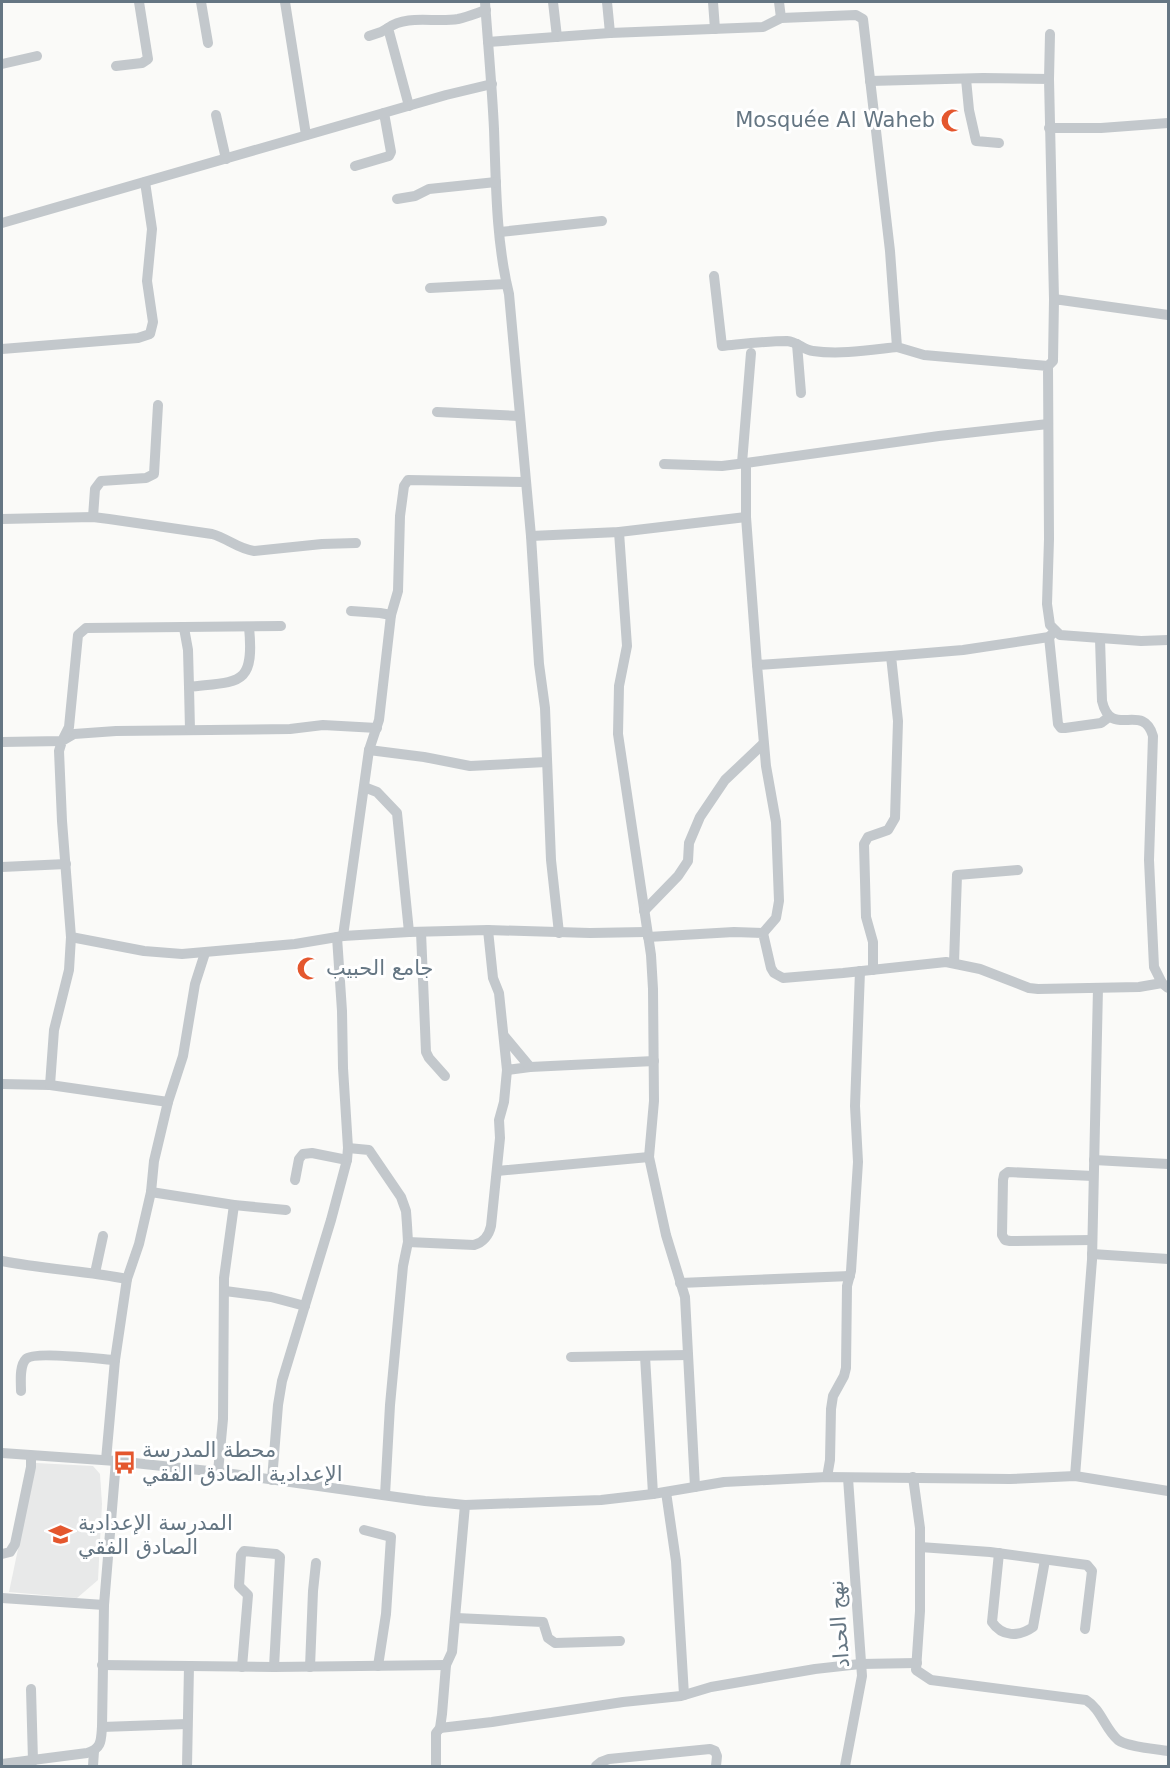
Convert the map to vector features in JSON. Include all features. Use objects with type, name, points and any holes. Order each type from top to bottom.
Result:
[{"type":"street","points":[[116,66],[142,63],[147,59],[139,2]]},
{"type":"street","points":[[201,2],[208,43]]},
{"type":"street","points":[[285,2],[306,135]]},
{"type":"street","points":[[553,2],[556,37]]},
{"type":"street","points":[[607,2],[610,33]]},
{"type":"street","points":[[713,2],[715,29]]},
{"type":"street","points":[[779,2],[781,18]]},
{"type":"street","points":[[369,36],[381,32],[394,23],[460,19],[485,6],[503,271],[531,536],[539,664],[545,708],[551,860],[559,933]]},
{"type":"street","points":[[488,42],[610,33],[763,27],[781,18],[859,16],[863,19],[865,29],[890,252],[897,347]]},
{"type":"street","points":[[388,28],[409,106]]},
{"type":"street","points":[[1050,34],[1048,79],[1054,299],[1053,361],[1048,366],[1047,604],[1052,634],[1058,724],[1061,728],[1065,728],[1101,723],[1109,717]]},
{"type":"street","points":[[2,64],[37,56]]},
{"type":"street","points":[[966,79],[969,110],[976,141],[999,143]]},
{"type":"street","points":[[870,81],[1048,79]]},
{"type":"street","points":[[2,223],[446,95],[492,84]]},
{"type":"street","points":[[355,166],[388,156],[391,152],[384,113]]},
{"type":"street","points":[[216,115],[226,159]]},
{"type":"street","points":[[1049,128],[1101,128],[1168,123]]},
{"type":"street","points":[[2,349],[138,338],[150,333],[153,322],[147,281],[152,229],[145,182]]},
{"type":"street","points":[[397,199],[415,196],[429,189],[496,182]]},
{"type":"street","points":[[501,232],[602,221]]},
{"type":"street","points":[[714,276],[722,346],[786,341],[816,352],[897,347],[924,355],[1048,366]]},
{"type":"street","points":[[430,288],[506,284]]},
{"type":"street","points":[[1054,299],[1168,315]]},
{"type":"street","points":[[797,344],[801,393]]},
{"type":"street","points":[[751,353],[744,463],[746,517],[763,744],[776,822],[779,901],[776,918],[764,933],[771,968],[779,976],[873,970],[946,962],[980,969],[1029,988],[1165,985],[1154,967],[1149,860],[1153,736],[1151,728],[1142,720],[1115,720],[1104,711],[1100,639]]},
{"type":"street","points":[[93,517],[95,489],[100,481],[146,477],[154,474],[158,405]]},
{"type":"street","points":[[436,412],[519,416]]},
{"type":"street","points":[[664,464],[722,466],[939,436],[1047,424]]},
{"type":"street","points":[[272,1480],[281,1389],[347,1160],[340,937],[369,750],[377,728],[391,615],[398,591],[401,506],[404,486],[408,480],[525,482]]},
{"type":"street","points":[[2,519],[93,517],[212,534],[224,537],[243,549],[254,551],[356,543]]},
{"type":"street","points":[[531,536],[619,532],[746,517]]},
{"type":"street","points":[[619,532],[627,646],[619,686],[618,734],[653,989],[654,1101],[649,1158],[666,1235],[685,1297],[695,1487]]},
{"type":"street","points":[[351,611],[391,615]]},
{"type":"street","points":[[50,1085],[54,1030],[69,970],[71,937],[59,751],[69,727],[78,635],[86,628],[281,626]]},
{"type":"street","points":[[189,687],[221,685],[238,679],[249,663],[251,652],[249,627]]},
{"type":"street","points":[[184,628],[188,650],[190,730]]},
{"type":"street","points":[[756,664],[963,650],[1052,634],[1100,639],[1168,640]]},
{"type":"street","points":[[873,970],[873,942],[866,917],[865,841],[868,837],[888,830],[895,818],[898,721],[891,656]]},
{"type":"street","points":[[2,742],[63,741],[74,734],[84,733],[290,729],[323,725],[377,728]]},
{"type":"street","points":[[644,911],[678,876],[688,861],[689,843],[700,817],[725,780],[763,744]]},
{"type":"street","points":[[369,750],[470,766],[546,762]]},
{"type":"street","points":[[364,787],[377,792],[397,813],[409,932]]},
{"type":"street","points":[[2,867],[66,864]]},
{"type":"street","points":[[954,963],[957,875],[1018,870]]},
{"type":"street","points":[[71,937],[144,951],[182,954],[409,932],[488,930],[647,934],[764,933]]},
{"type":"street","points":[[408,1242],[465,1246],[478,1244],[482,1242],[491,1226],[497,1171],[499,1120],[504,1102],[507,1070],[500,993],[493,978],[488,930]]},
{"type":"street","points":[[420,932],[426,1052],[445,1076]]},
{"type":"street","points":[[93,1767],[94,1751],[101,1743],[102,1727],[102,1665],[114,1360],[127,1280],[139,1244],[151,1192],[154,1161],[168,1102],[183,1056],[195,984],[205,953]]},
{"type":"street","points":[[827,1478],[832,1426],[831,1409],[846,1368],[848,1286],[858,1162],[855,1107],[860,971]]},
{"type":"street","points":[[1075,1476],[1092,1254],[1098,988]]},
{"type":"street","points":[[505,1036],[530,1067]]},
{"type":"street","points":[[507,1070],[654,1061]]},
{"type":"street","points":[[2,1084],[50,1085],[168,1102]]},
{"type":"street","points":[[348,1148],[369,1150],[401,1197],[406,1211],[408,1242],[403,1266],[390,1405],[385,1495]]},
{"type":"street","points":[[295,1180],[299,1159],[303,1154],[312,1153],[347,1160]]},
{"type":"street","points":[[497,1171],[649,1158]]},
{"type":"street","points":[[1094,1160],[1168,1164]]},
{"type":"street","points":[[1092,1240],[1010,1241],[1005,1240],[1002,1235],[1004,1175],[1008,1172],[1093,1176]]},
{"type":"street","points":[[151,1192],[234,1205],[285,1210]]},
{"type":"street","points":[[218,1472],[223,1419],[224,1278],[234,1205]]},
{"type":"street","points":[[95,1273],[103,1236]]},
{"type":"street","points":[[1092,1254],[1168,1259],[1168,1249]]},
{"type":"street","points":[[2,1262],[37,1268],[95,1273],[127,1280]]},
{"type":"street","points":[[680,1282],[850,1276]]},
{"type":"street","points":[[225,1291],[271,1297],[305,1306]]},
{"type":"street","points":[[570,1357],[688,1355]]},
{"type":"street","points":[[21,1391],[22,1366],[24,1360],[30,1356],[114,1360]]},
{"type":"street","points":[[645,1356],[653,1494]]},
{"type":"street","points":[[2,1453],[218,1472],[465,1505],[601,1500],[752,1480],[827,1478],[1010,1479],[1075,1476],[1168,1491]]},
{"type":"street","points":[[2,1554],[10,1552],[15,1544],[31,1467],[31,1456]]},
{"type":"street","points":[[914,1477],[920,1528],[920,1611],[916,1670],[931,1680],[1086,1700],[1093,1705],[1114,1736],[1122,1742],[1168,1751]]},
{"type":"street","name":"نهج الحداد","points":[[845,1767],[862,1676],[848,1478]]},
{"type":"street","points":[[666,1492],[676,1561],[684,1695]]},
{"type":"street","points":[[436,1767],[436,1733],[440,1728],[446,1665],[452,1652],[465,1505]]},
{"type":"street","points":[[364,1530],[391,1536],[386,1614],[378,1666]]},
{"type":"street","points":[[920,1547],[999,1553],[1087,1565],[1092,1569],[1085,1629]]},
{"type":"street","points":[[242,1667],[248,1595],[238,1586],[241,1555],[244,1551],[276,1554],[280,1557],[274,1667]]},
{"type":"street","points":[[999,1553],[992,1622],[1000,1632],[1005,1634],[1019,1634],[1033,1627],[1045,1560]]},
{"type":"street","points":[[310,1667],[316,1563]]},
{"type":"street","points":[[2,1598],[104,1605]]},
{"type":"street","points":[[456,1618],[543,1622],[548,1638],[555,1643],[620,1641]]},
{"type":"street","points":[[440,1728],[684,1695],[711,1687],[815,1669],[860,1664],[917,1663]]},
{"type":"street","points":[[102,1665],[242,1667],[446,1665]]},
{"type":"street","points":[[187,1767],[189,1666]]},
{"type":"street","points":[[31,1689],[33,1761]]},
{"type":"street","points":[[102,1727],[187,1724]]},
{"type":"street","points":[[596,1767],[609,1759],[710,1749],[715,1751],[717,1756],[716,1767]]},
{"type":"street","points":[[2,1764],[94,1751]]},
{"type":"shaded area","name":"المدرسة الإعدادية الصادق الفقي","points":[[36,1463],[93,1466],[100,1474],[102,1504],[98,1580],[77,1598],[9,1592]]},
{"type":"place","name":"Mosquée Al Waheb","points":[[953,120]]},
{"type":"place","name":"جامع الحبيب","points":[[308,968]]},
{"type":"place","name":"محطة المدرسة الإعدادية الصادق الفقي","points":[[124,1462]]},
{"type":"place","name":"المدرسة الإعدادية الصادق الفقي","points":[[60,1535]]}]
